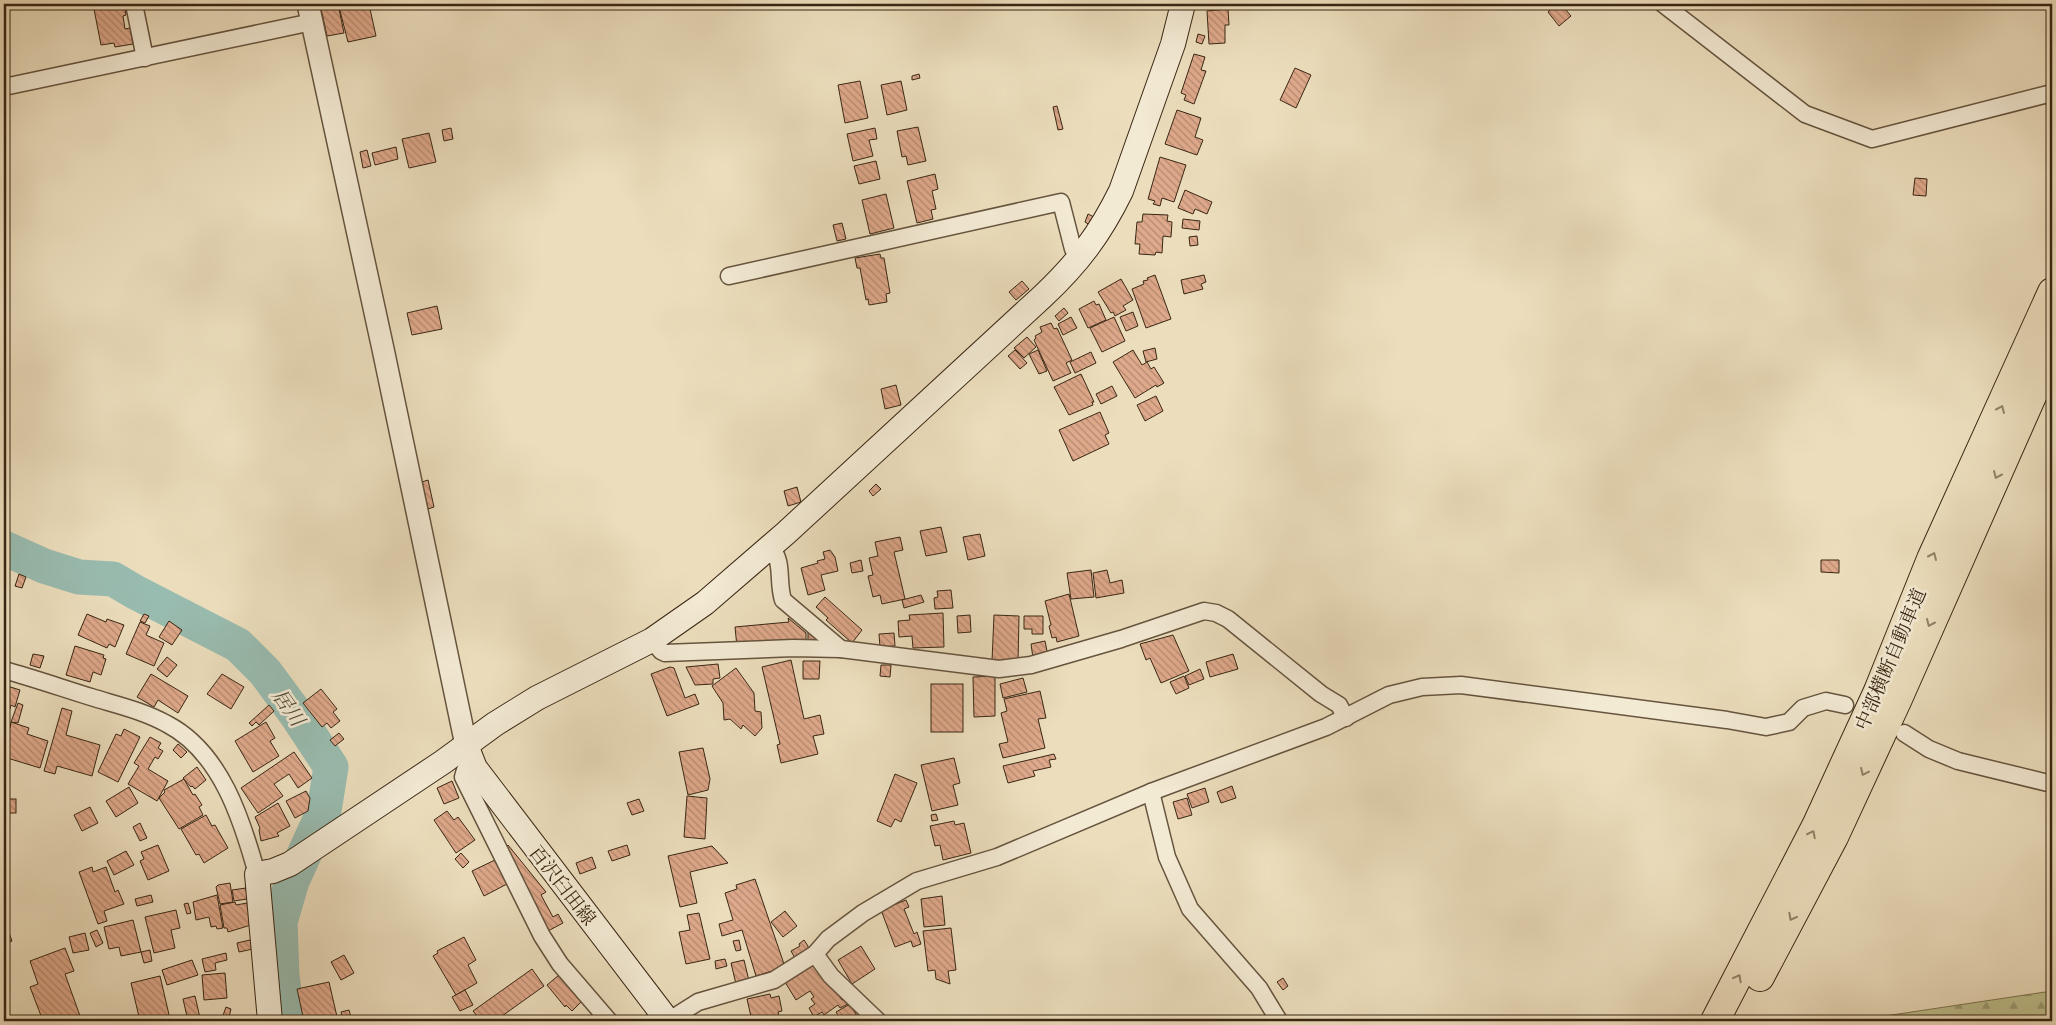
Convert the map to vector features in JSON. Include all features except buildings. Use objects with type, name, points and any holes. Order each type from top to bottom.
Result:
[{"type":"highway","name":"中部横断自動車道","points":[[1715,1021],[1816,826],[1878,692],[1931,560],[2052,292]]},
{"type":"highway","name":"中部横断自動車道","points":[[1734,1021],[1758,982],[1834,837],[1897,701],[2052,351]]},
{"type":"main road","points":[[270,1021],[257,874],[290,864],[469,754],[537,698],[652,640],[705,603],[771,546],[1012,325],[1080,259],[1110,214],[1132,163],[1173,44],[1183,4]]},
{"type":"main road","name":"百沢臼田線","points":[[469,754],[540,855],[668,1021]]},
{"type":"street","points":[[134,4],[145,58]]},
{"type":"street","points":[[1663,4],[1805,114],[1872,139],[2052,93]]},
{"type":"street","points":[[4,87],[145,58],[310,13],[384,349],[469,754],[464,777],[542,936],[560,964],[609,1021]]},
{"type":"street","points":[[729,276],[1061,202],[1073,249],[1080,259]]},
{"type":"street","points":[[771,546],[777,554],[780,564],[780,593],[783,600],[840,649]]},
{"type":"street","points":[[652,640],[665,653],[793,648],[840,649],[999,669],[1031,665],[1121,639],[1204,611],[1216,613],[1228,619],[1306,682],[1339,705],[1346,718]]},
{"type":"street","points":[[4,670],[143,713],[168,724],[187,739],[201,751],[225,787],[248,840],[257,874]]},
{"type":"street","points":[[668,1021],[698,1002],[774,980],[815,954],[828,939],[864,913],[917,882],[933,875],[988,860],[1151,792],[1346,718],[1389,695],[1422,687],[1461,685],[1718,719],[1766,728],[1789,722],[1803,708],[1826,701],[1845,705]]},
{"type":"street","points":[[1904,733],[1929,749],[1958,761],[2052,784]]},
{"type":"street","points":[[1151,792],[1167,857],[1190,910],[1259,988],[1279,1021]]},
{"type":"street","points":[[815,954],[831,976],[878,1021]]},
{"type":"green space","points":[[2052,991],[2052,1021],[1860,1021],[1865,1019]]},
{"type":"waterway","name":"居川","points":[[4,548],[44,566],[79,577],[113,579],[238,645],[265,672],[331,767],[324,811],[292,881],[280,922],[282,976],[288,1021]]}]
